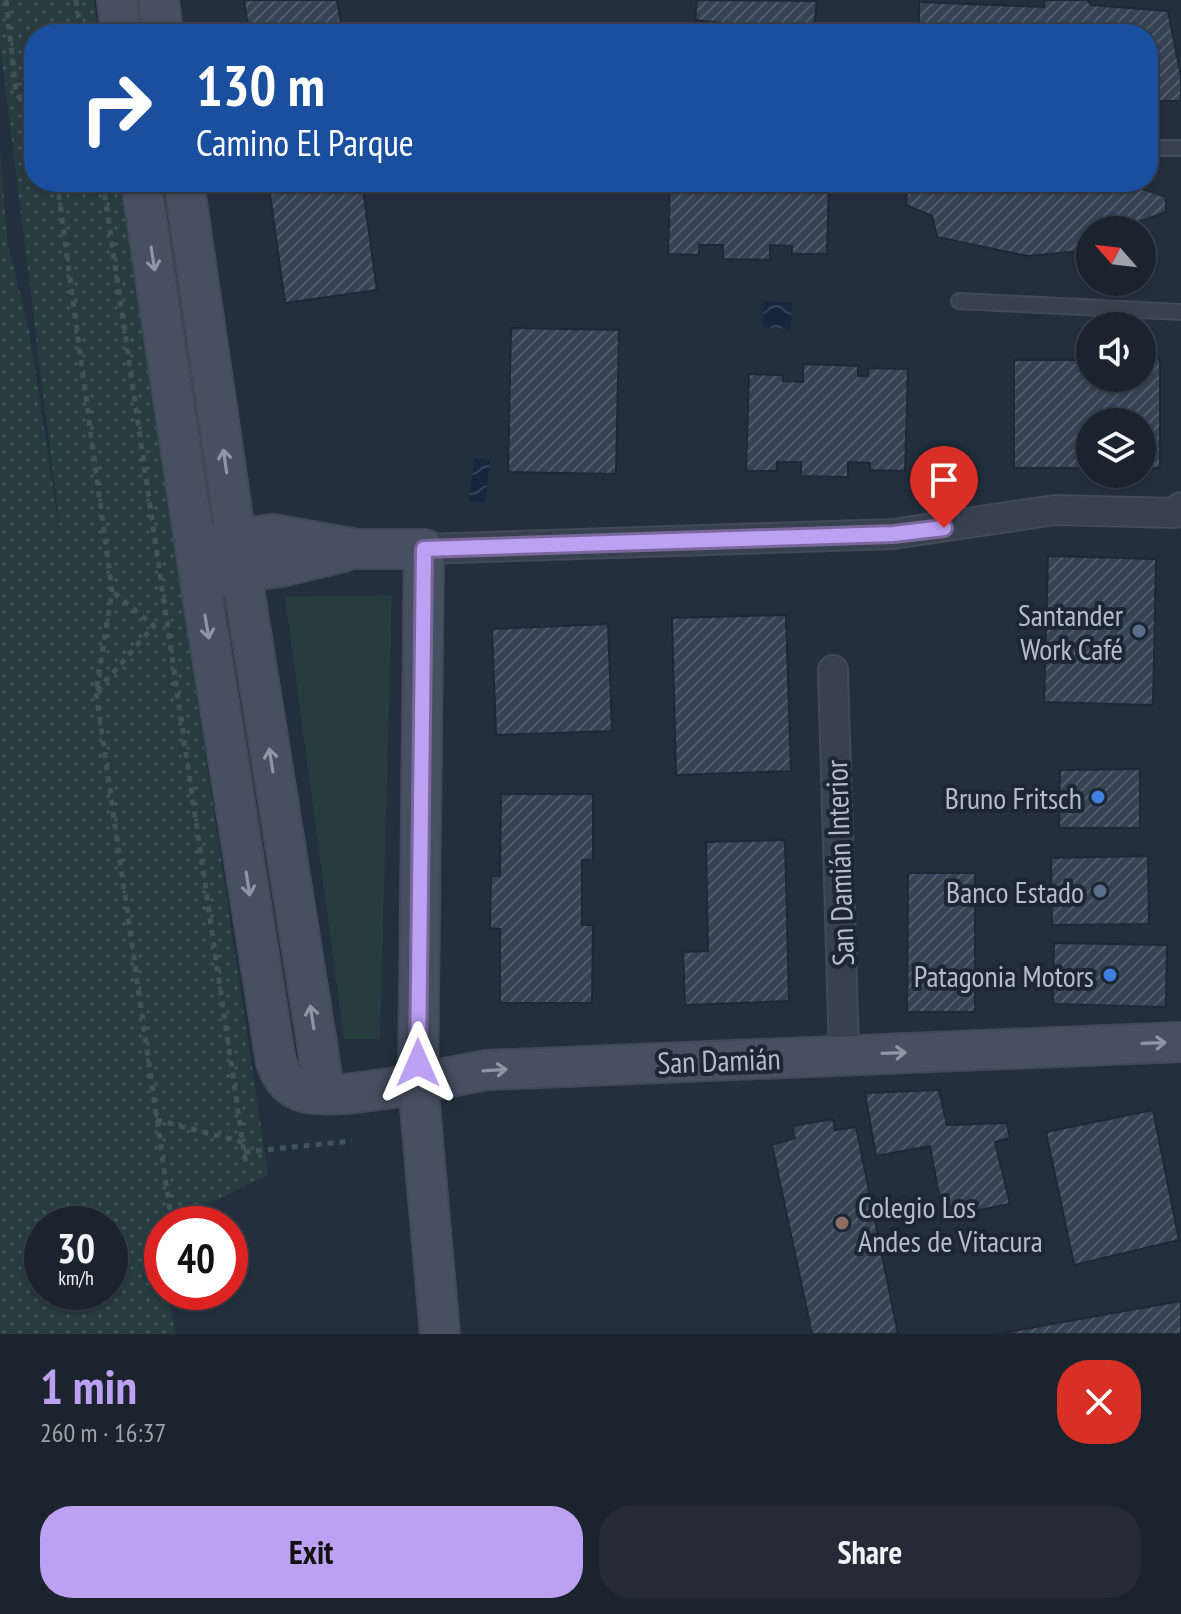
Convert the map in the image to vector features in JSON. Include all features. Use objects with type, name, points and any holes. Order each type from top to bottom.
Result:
[{"type":"street","points":[[117,0],[120,24]]},
{"type":"street","points":[[159,0],[162,24]]},
{"type":"street","points":[[142,192],[198,562],[239,555],[280,567],[357,549],[893,534],[1055,510],[1179,514]]},
{"type":"street","points":[[185,192],[239,555],[325,1094]]},
{"type":"street","points":[[424,549],[418,1084],[440,1334]]},
{"type":"street","name":"San Damián","points":[[198,562],[276,1062],[280,1074],[299,1091],[325,1094],[418,1084],[487,1070],[1181,1042]]},
{"type":"street","name":"San Damián Interior","points":[[833,670],[844,1055]]},
{"type":"lane","points":[[1158,148],[1181,148]]},
{"type":"lane","points":[[959,301],[1181,312]]},
{"type":"path","points":[[6,0],[16,91],[24,104]]},
{"type":"path","points":[[76,0],[80,24]]},
{"type":"path","points":[[58,192],[112,591],[96,692],[169,1206]]},
{"type":"path","points":[[104,192],[246,1166]]},
{"type":"path","points":[[96,692],[154,626],[112,591]]},
{"type":"path","points":[[156,1120],[243,1142]]},
{"type":"path","points":[[244,1152],[352,1141]]},
{"type":"green space","points":[[0,0],[94,0],[97,24],[24,24],[24,192],[121,192],[268,1175],[204,1206],[144,1206],[144,1310],[171,1310],[175,1334],[0,1334],[0,147],[7,240],[29,330],[62,546],[0,45]]},
{"type":"green space","points":[[392,595],[380,1039],[344,1039],[285,597]]},
{"type":"water","points":[[764,301],[792,303],[790,329],[762,327]]},
{"type":"water","points":[[474,458],[490,460],[485,503],[469,501]]},
{"type":"building","points":[[244,0],[337,0],[341,23],[333,24],[248,24]]},
{"type":"building","points":[[697,0],[817,1],[814,24],[732,24],[695,20]]},
{"type":"building","points":[[1044,0],[1087,0],[1091,5],[1168,11],[1181,76],[1181,101],[1158,101],[1158,24],[919,24],[919,2],[1044,7]]},
{"type":"building","points":[[270,192],[363,192],[377,290],[285,303]]},
{"type":"building","points":[[670,192],[829,192],[827,254],[792,254],[792,246],[770,245],[770,260],[723,259],[723,245],[699,245],[699,255],[668,254]]},
{"type":"building","points":[[909,192],[1152,192],[1166,197],[1166,212],[1155,216],[1076,216],[1076,251],[1028,256],[937,237],[932,216],[906,205]]},
{"type":"building","points":[[511,328],[619,330],[616,474],[508,472]]},
{"type":"building","points":[[1156,359],[1160,359],[1160,468],[1156,468],[1156,408],[1076,408],[1076,468],[1014,468],[1014,360],[1076,360],[1076,392],[1156,392]]},
{"type":"building","points":[[803,364],[858,366],[858,376],[868,376],[868,368],[908,369],[905,471],[870,470],[870,463],[848,462],[848,477],[801,476],[801,462],[777,462],[777,471],[746,471],[749,374],[783,375],[783,381],[803,382]]},
{"type":"building","points":[[1048,556],[1156,559],[1153,705],[1044,702]]},
{"type":"building","points":[[786,615],[791,771],[676,775],[672,618]]},
{"type":"building","points":[[608,624],[612,731],[496,735],[492,629]]},
{"type":"building","points":[[1140,769],[1140,828],[1059,828],[1060,770]]},
{"type":"building","points":[[501,794],[593,794],[593,860],[582,860],[582,925],[593,925],[592,1003],[500,1003],[500,929],[490,928],[491,876],[500,876]]},
{"type":"building","points":[[785,840],[789,1001],[685,1005],[683,952],[708,951],[706,842]]},
{"type":"building","name":"Banco Estado","points":[[1148,856],[1149,924],[1052,925],[1051,858]]},
{"type":"building","points":[[908,873],[975,873],[975,1012],[907,1012]]},
{"type":"building","name":"Patagonia Motors","points":[[1054,943],[1167,945],[1166,1007],[1053,1004]]},
{"type":"building","points":[[939,1090],[947,1125],[1007,1123],[1010,1138],[995,1142],[1010,1204],[943,1217],[930,1146],[876,1156],[865,1093]]},
{"type":"building","points":[[1153,1110],[1179,1240],[1074,1265],[1046,1132]]},
{"type":"building","points":[[833,1119],[835,1130],[856,1127],[898,1334],[812,1334],[772,1145],[795,1138],[792,1126]]},
{"type":"building","points":[[1181,1301],[1181,1334],[997,1334]]},
{"type":"place","name":"Santander Work Café","points":[[1139,631]]},
{"type":"place","name":"Bruno Fritsch","points":[[1098,797]]},
{"type":"place","name":"Banco Estado","points":[[1100,891]]},
{"type":"place","name":"Patagonia Motors","points":[[1110,975]]},
{"type":"place","name":"Colegio Los Andes de Vitacura","points":[[842,1223]]},
{"type":"route","points":[[418,1063],[424,549],[893,534],[944,528]]}]
